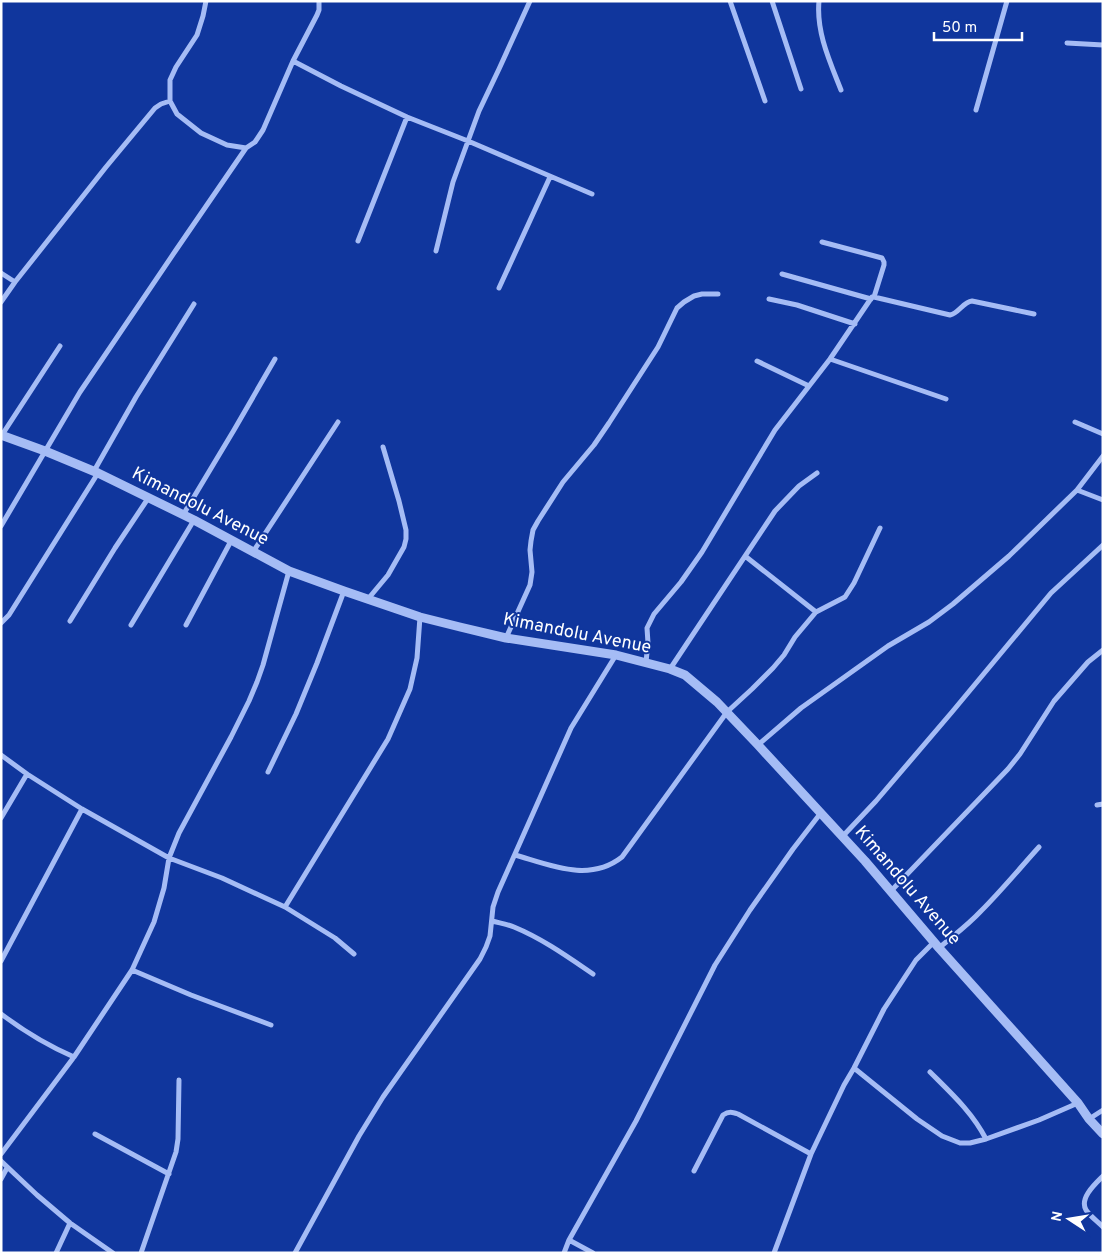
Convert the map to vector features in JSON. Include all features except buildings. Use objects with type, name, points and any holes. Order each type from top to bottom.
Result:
[{"type":"street","points":[[206,1],[197,35],[176,66],[170,80],[170,101],[177,114],[201,133],[226,145],[246,148]]},
{"type":"street","points":[[1,526],[80,392],[246,148],[255,142],[263,130],[293,61],[317,15],[319,1]]},
{"type":"street","points":[[436,250],[453,182],[479,111],[530,1]]},
{"type":"street","points":[[730,1],[765,101]]},
{"type":"street","points":[[772,1],[801,89]]},
{"type":"street","points":[[819,1],[819,20],[823,44],[841,90]]},
{"type":"street","points":[[976,110],[1006,1]]},
{"type":"street","points":[[1067,43],[1103,45]]},
{"type":"street","points":[[293,61],[407,117],[592,194]]},
{"type":"street","points":[[1,302],[106,167],[156,108],[170,101]]},
{"type":"street","points":[[358,241],[407,117]]},
{"type":"street","points":[[499,288],[550,177]]},
{"type":"street","points":[[646,662],[647,628],[654,614],[681,582],[702,552],[774,430],[830,359],[872,298],[884,265],[882,258],[822,242]]},
{"type":"street","points":[[1,273],[15,282]]},
{"type":"street","points":[[782,274],[872,298],[950,315],[956,313],[967,302],[972,301],[1034,314]]},
{"type":"street","points":[[506,638],[530,585],[532,572],[531,541],[533,530],[538,521],[563,482],[594,445],[609,423],[658,347],[677,308],[694,296],[718,294]]},
{"type":"street","points":[[769,299],[797,305],[855,324]]},
{"type":"street","points":[[1,624],[9,615],[96,472],[136,397],[194,304]]},
{"type":"street","points":[[2,435],[60,346]]},
{"type":"street","points":[[183,515],[274,359]]},
{"type":"street","points":[[830,359],[946,399]]},
{"type":"street","points":[[757,361],[809,386]]},
{"type":"street","points":[[253,552],[338,422]]},
{"type":"street","points":[[1075,422],[1103,434]]},
{"type":"street","name":"Kimandolu Avenue","points":[[2,435],[96,472],[194,520],[289,571],[344,591],[420,617],[506,638],[616,655],[646,662],[685,675],[727,712],[842,837],[1078,1103],[1103,1134]]},
{"type":"street","points":[[368,599],[388,575],[406,540],[406,530],[399,501],[383,447]]},
{"type":"street","points":[[758,745],[801,708],[888,646],[943,612],[1010,556],[1077,490],[1103,456]]},
{"type":"street","points":[[670,669],[775,511],[799,486],[817,473]]},
{"type":"street","points":[[1077,490],[1103,500]]},
{"type":"street","points":[[70,621],[148,497]]},
{"type":"street","points":[[131,625],[194,520]]},
{"type":"street","points":[[515,855],[557,868],[578,871],[594,870],[614,864],[622,857],[727,712],[773,668],[816,612],[844,597],[849,591],[880,528]]},
{"type":"street","points":[[186,624],[231,541]]},
{"type":"street","points":[[842,837],[876,801],[952,712],[1050,593],[1103,545]]},
{"type":"street","points":[[745,556],[816,612]]},
{"type":"street","points":[[1,1154],[74,1057],[132,970],[154,922],[164,888],[168,858],[179,833],[252,695],[263,665],[289,571]]},
{"type":"street","points":[[268,772],[296,714],[344,591]]},
{"type":"street","points":[[285,907],[388,738],[410,689],[417,658],[420,617]]},
{"type":"street","points":[[891,891],[1008,769],[1020,754],[1054,700],[1075,676],[1103,650]]},
{"type":"street","points":[[295,1253],[359,1136],[383,1097],[480,959],[490,936],[493,907],[498,892],[571,728],[616,655]]},
{"type":"street","points":[[1,755],[82,809],[168,858],[230,882],[285,907],[336,938],[354,954]]},
{"type":"street","points":[[1,818],[27,774]]},
{"type":"street","points":[[1,961],[82,809]]},
{"type":"street","points":[[564,1253],[569,1240],[632,1128],[715,965],[750,910],[820,814]]},
{"type":"street","points":[[774,1253],[811,1154],[840,1093],[893,994],[916,960],[936,945],[963,929],[994,898],[1039,846]]},
{"type":"street","points":[[492,921],[512,926],[531,935],[593,974]]},
{"type":"street","points":[[132,970],[191,995],[271,1025]]},
{"type":"street","points":[[1,1014],[49,1046],[74,1057]]},
{"type":"street","points":[[854,1068],[917,1119],[942,1136],[960,1143],[970,1143],[986,1139],[1039,1120],[1078,1103]]},
{"type":"street","points":[[930,1072],[957,1098],[986,1139]]},
{"type":"street","points":[[141,1253],[176,1152],[179,1080]]},
{"type":"street","points":[[1089,1119],[1103,1110]]},
{"type":"street","points":[[694,1171],[723,1115],[727,1112],[738,1114],[811,1154]]},
{"type":"street","points":[[94,1134],[169,1174]]},
{"type":"street","points":[[1,1161],[70,1223],[113,1253]]},
{"type":"street","points":[[1,1178],[8,1168]]},
{"type":"street","points":[[1103,1176],[1088,1193],[1084,1205],[1103,1227]]},
{"type":"street","points":[[56,1253],[70,1223]]},
{"type":"street","points":[[569,1240],[593,1253]]}]
